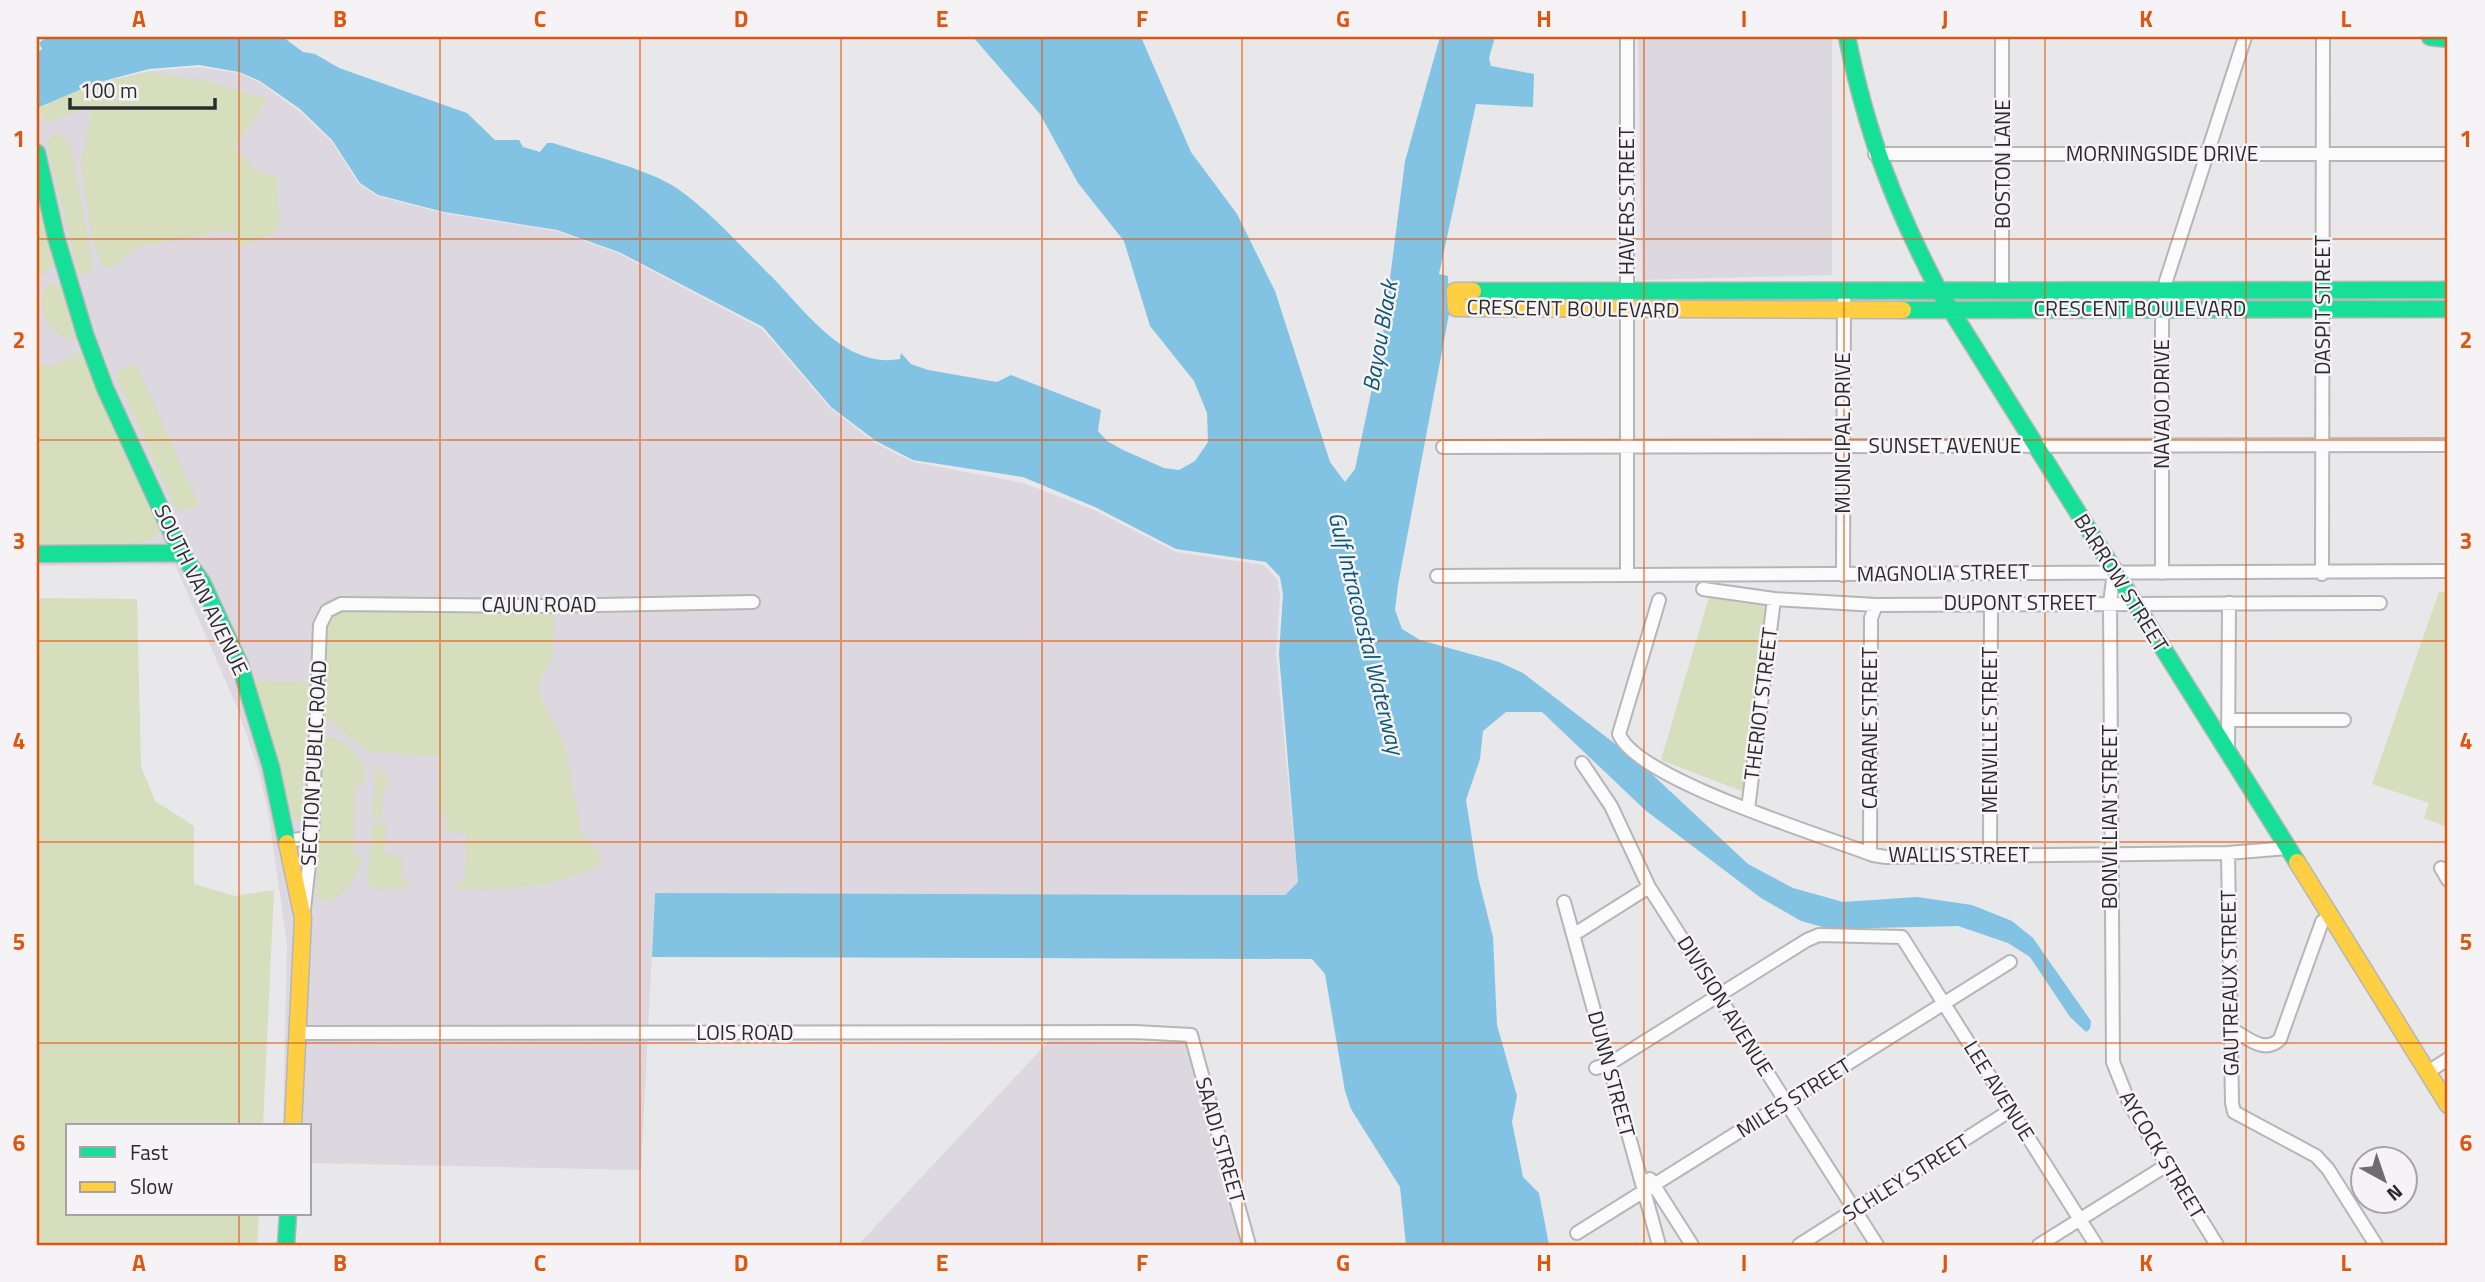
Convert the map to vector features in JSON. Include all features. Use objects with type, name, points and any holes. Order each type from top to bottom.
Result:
[{"type":"main road","name":"BARROW STREET","points":[[1847,37],[1862,113],[1875,155],[1908,234],[2035,446],[2331,914],[2448,1105]]},
{"type":"main road","points":[[2430,37],[2448,39]]},
{"type":"main road","name":"SOUTH VAN AVENUE","points":[[37,153],[55,237],[85,334],[106,388],[181,553],[202,582],[246,681],[288,841],[303,918],[300,1033],[293,1124]]},
{"type":"main road","name":"CRESCENT BOULEVARD","points":[[2448,290],[1455,291],[1456,308],[2448,309]]},
{"type":"main road","points":[[37,554],[181,553]]},
{"type":"main road","points":[[286,1245],[288,1216]]},
{"type":"street","name":"HAVERS STREET","points":[[1627,37],[1627,575]]},
{"type":"street","name":"BOSTON LANE","points":[[2002,37],[2002,292]]},
{"type":"street","name":"NAVAJO DRIVE","points":[[2162,573],[2164,291],[2245,37]]},
{"type":"street","name":"DASPIT STREET","points":[[2322,574],[2323,37]]},
{"type":"street","name":"MORNINGSIDE DRIVE","points":[[1875,155],[2448,154]]},
{"type":"street","name":"MUNICIPAL DRIVE","points":[[1843,575],[1844,292]]},
{"type":"street","name":"SUNSET AVENUE","points":[[1443,447],[2448,445]]},
{"type":"street","name":"MAGNOLIA STREET","points":[[1437,576],[2114,572],[2322,574],[2448,571]]},
{"type":"street","name":"BONVILLIAN STREET","points":[[2113,1062],[2109,855],[2110,603],[2114,572]]},
{"type":"street","name":"DUPONT STREET","points":[[1703,589],[1774,599],[1876,604],[2380,603]]},
{"type":"street","name":"THERIOT STREET","points":[[1748,808],[1774,599]]},
{"type":"street","name":"WALLIS STREET","points":[[1659,600],[1619,734],[1632,750],[1665,775],[1748,808],[1870,854],[1886,857],[2228,853],[2289,848]]},
{"type":"street","name":"CAJUN ROAD","points":[[327,611],[341,604],[548,606],[753,602]]},
{"type":"street","name":"MENVILLE STREET","points":[[1990,856],[1991,603]]},
{"type":"street","points":[[2228,752],[2229,603]]},
{"type":"street","name":"CARRANE STREET","points":[[1870,854],[1871,618],[1876,604]]},
{"type":"street","name":"SECTION PUBLIC ROAD","points":[[303,918],[312,837],[320,625],[327,611]]},
{"type":"street","points":[[2228,720],[2344,720]]},
{"type":"street","name":"DIVISION AVENUE","points":[[1582,763],[1611,806],[1649,887],[1877,1245]]},
{"type":"street","points":[[288,841],[312,837]]},
{"type":"street","name":"GAUTREAUX STREET","points":[[2228,853],[2233,1030],[2231,1093],[2234,1111],[2316,1156],[2328,1169],[2376,1245]]},
{"type":"street","points":[[1573,935],[1649,887]]},
{"type":"street","name":"DUNN STREET","points":[[1564,902],[1633,1152],[1649,1189],[1659,1245]]},
{"type":"street","points":[[2233,1030],[2264,1047],[2274,1045],[2280,1039],[2322,922],[2331,914]]},
{"type":"street","name":"LEE AVENUE","points":[[1719,995],[1819,935],[1902,937],[2096,1245]]},
{"type":"street","name":"MILES STREET","points":[[1577,1233],[2010,962]]},
{"type":"street","points":[[1595,1068],[1609,1064],[1719,995]]},
{"type":"street","name":"LOIS ROAD","points":[[300,1033],[1135,1032],[1191,1035]]},
{"type":"street","name":"SAADI STREET","points":[[1191,1035],[1249,1245]]},
{"type":"street","points":[[2428,1072],[2448,1059]]},
{"type":"street","name":"AYCOCK STREET","points":[[2113,1062],[2121,1089],[2217,1245]]},
{"type":"street","name":"SCHLEY STREET","points":[[1799,1245],[2011,1110]]},
{"type":"street","points":[[2039,1245],[2167,1165]]},
{"type":"street","points":[[1649,1189],[1692,1245]]},
{"type":"shaded area","points":[[1638,37],[1832,37],[1832,275],[1642,280]]},
{"type":"shaded area","points":[[199,67],[238,73],[259,82],[299,111],[331,141],[359,184],[377,196],[443,213],[556,231],[618,253],[762,329],[830,408],[875,443],[913,462],[1023,483],[1094,510],[1176,552],[1264,565],[1277,579],[1280,595],[1276,654],[1298,882],[1285,895],[655,893],[641,1170],[312,1163],[312,1124],[283,1124],[287,944],[269,817],[259,771],[237,707],[175,565],[37,566],[37,110],[96,84],[149,71]]},
{"type":"shaded area","points":[[1049,1041],[1185,1042],[1243,1245],[858,1245]]},
{"type":"green space","points":[[150,72],[201,80],[268,99],[234,149],[250,161],[249,166],[277,178],[279,225],[270,236],[241,247],[234,240],[235,232],[223,231],[139,247],[111,268],[102,266],[91,235],[81,161],[92,110],[88,107],[46,123],[38,108],[96,83]]},
{"type":"green space","points":[[56,133],[64,137],[71,148],[93,268],[87,276],[78,272],[46,141]]},
{"type":"green space","points":[[37,175],[57,262],[42,274],[37,272]]},
{"type":"green space","points":[[64,283],[79,338],[75,340],[58,334],[51,328],[43,312],[42,303],[48,285]]},
{"type":"green space","points":[[83,351],[161,526],[160,533],[149,540],[101,547],[37,544],[37,363],[53,366]]},
{"type":"green space","points":[[135,364],[199,505],[180,512],[175,507],[115,373]]},
{"type":"green space","points":[[2439,592],[2448,592],[2447,827],[2424,818],[2429,803],[2372,784]]},
{"type":"green space","points":[[1709,597],[1770,605],[1744,792],[1661,760]]},
{"type":"green space","points":[[37,598],[137,599],[141,766],[155,801],[194,826],[194,884],[235,896],[274,890],[263,1124],[66,1124],[66,1216],[259,1216],[257,1245],[37,1245]]},
{"type":"green space","points":[[554,608],[552,660],[541,677],[539,694],[564,742],[582,834],[601,857],[598,866],[565,879],[531,886],[460,889],[458,882],[465,881],[467,834],[445,830],[446,814],[438,813],[440,756],[368,752],[322,714],[327,619],[339,609]]},
{"type":"green space","points":[[253,680],[304,682],[313,685],[308,802],[302,820],[297,821],[293,816]]},
{"type":"green space","points":[[333,737],[356,755],[365,775],[366,783],[356,787],[354,820],[347,820],[354,821],[353,853],[362,859],[349,886],[339,896],[324,901],[316,896],[323,738]]},
{"type":"green space","points":[[376,765],[393,786],[384,785],[381,819],[373,819]]},
{"type":"green space","points":[[373,823],[386,824],[384,855],[402,856],[401,879],[412,879],[407,887],[376,889],[369,884]]},
{"type":"water","name":"Gulf Intracoastal Waterway","points":[[47,37],[283,37],[303,52],[315,54],[339,68],[467,113],[495,140],[519,140],[523,147],[540,152],[547,143],[553,143],[651,175],[678,189],[703,209],[812,320],[844,346],[861,355],[880,360],[900,359],[901,353],[911,364],[928,370],[997,382],[1011,375],[1101,410],[1098,431],[1107,441],[1164,468],[1179,470],[1195,461],[1208,442],[1207,413],[1194,381],[1150,326],[1124,241],[1078,183],[1040,114],[973,37],[1141,37],[1191,152],[1237,214],[1275,291],[1330,462],[1345,482],[1355,469],[1382,341],[1405,161],[1440,37],[1495,37],[1489,58],[1491,66],[1534,74],[1533,107],[1476,104],[1439,274],[1448,276],[1449,314],[1398,585],[1395,610],[1402,629],[1420,640],[1499,662],[1523,673],[1640,763],[1748,864],[1793,888],[1843,902],[1917,897],[1972,905],[2012,921],[2033,938],[2091,1021],[2090,1029],[2086,1032],[2070,1017],[2030,957],[2008,943],[1958,926],[1830,929],[1801,921],[1761,898],[1645,810],[1542,712],[1506,712],[1483,731],[1480,759],[1466,800],[1478,877],[1493,937],[1497,1025],[1517,1096],[1512,1122],[1523,1177],[1539,1193],[1549,1245],[1406,1245],[1400,1187],[1351,1109],[1345,1091],[1325,974],[1312,959],[652,957],[655,893],[1285,895],[1298,882],[1279,654],[1283,594],[1280,577],[1266,562],[1176,549],[1095,507],[1023,477],[913,460],[876,441],[831,407],[763,327],[619,252],[557,230],[444,212],[378,195],[360,183],[332,140],[300,109],[260,81],[239,72],[199,65],[149,69],[96,83],[37,108],[37,53],[42,49],[39,43]]},
{"type":"traffic: fast","points":[[1847,37],[1863,105],[1883,167],[1908,228],[1939,291],[2297,862]]},
{"type":"traffic: fast","points":[[2430,37],[2448,39]]},
{"type":"traffic: fast","points":[[37,153],[56,237],[85,334],[105,388],[181,553],[202,582],[240,665],[271,767],[287,843]]},
{"type":"traffic: fast","points":[[1473,291],[2448,290]]},
{"type":"traffic: fast","points":[[1903,310],[2448,309]]},
{"type":"traffic: fast","points":[[37,554],[181,553]]},
{"type":"traffic: fast","points":[[286,1245],[288,1216]]},
{"type":"traffic: slow","points":[[1473,291],[1455,291],[1456,308],[1903,310]]},
{"type":"traffic: slow","points":[[287,843],[303,918],[293,1124]]},
{"type":"traffic: slow","points":[[2297,862],[2448,1105]]},
{"type":"water label","name":"Bayou Black","points":[[1380,336]]}]
